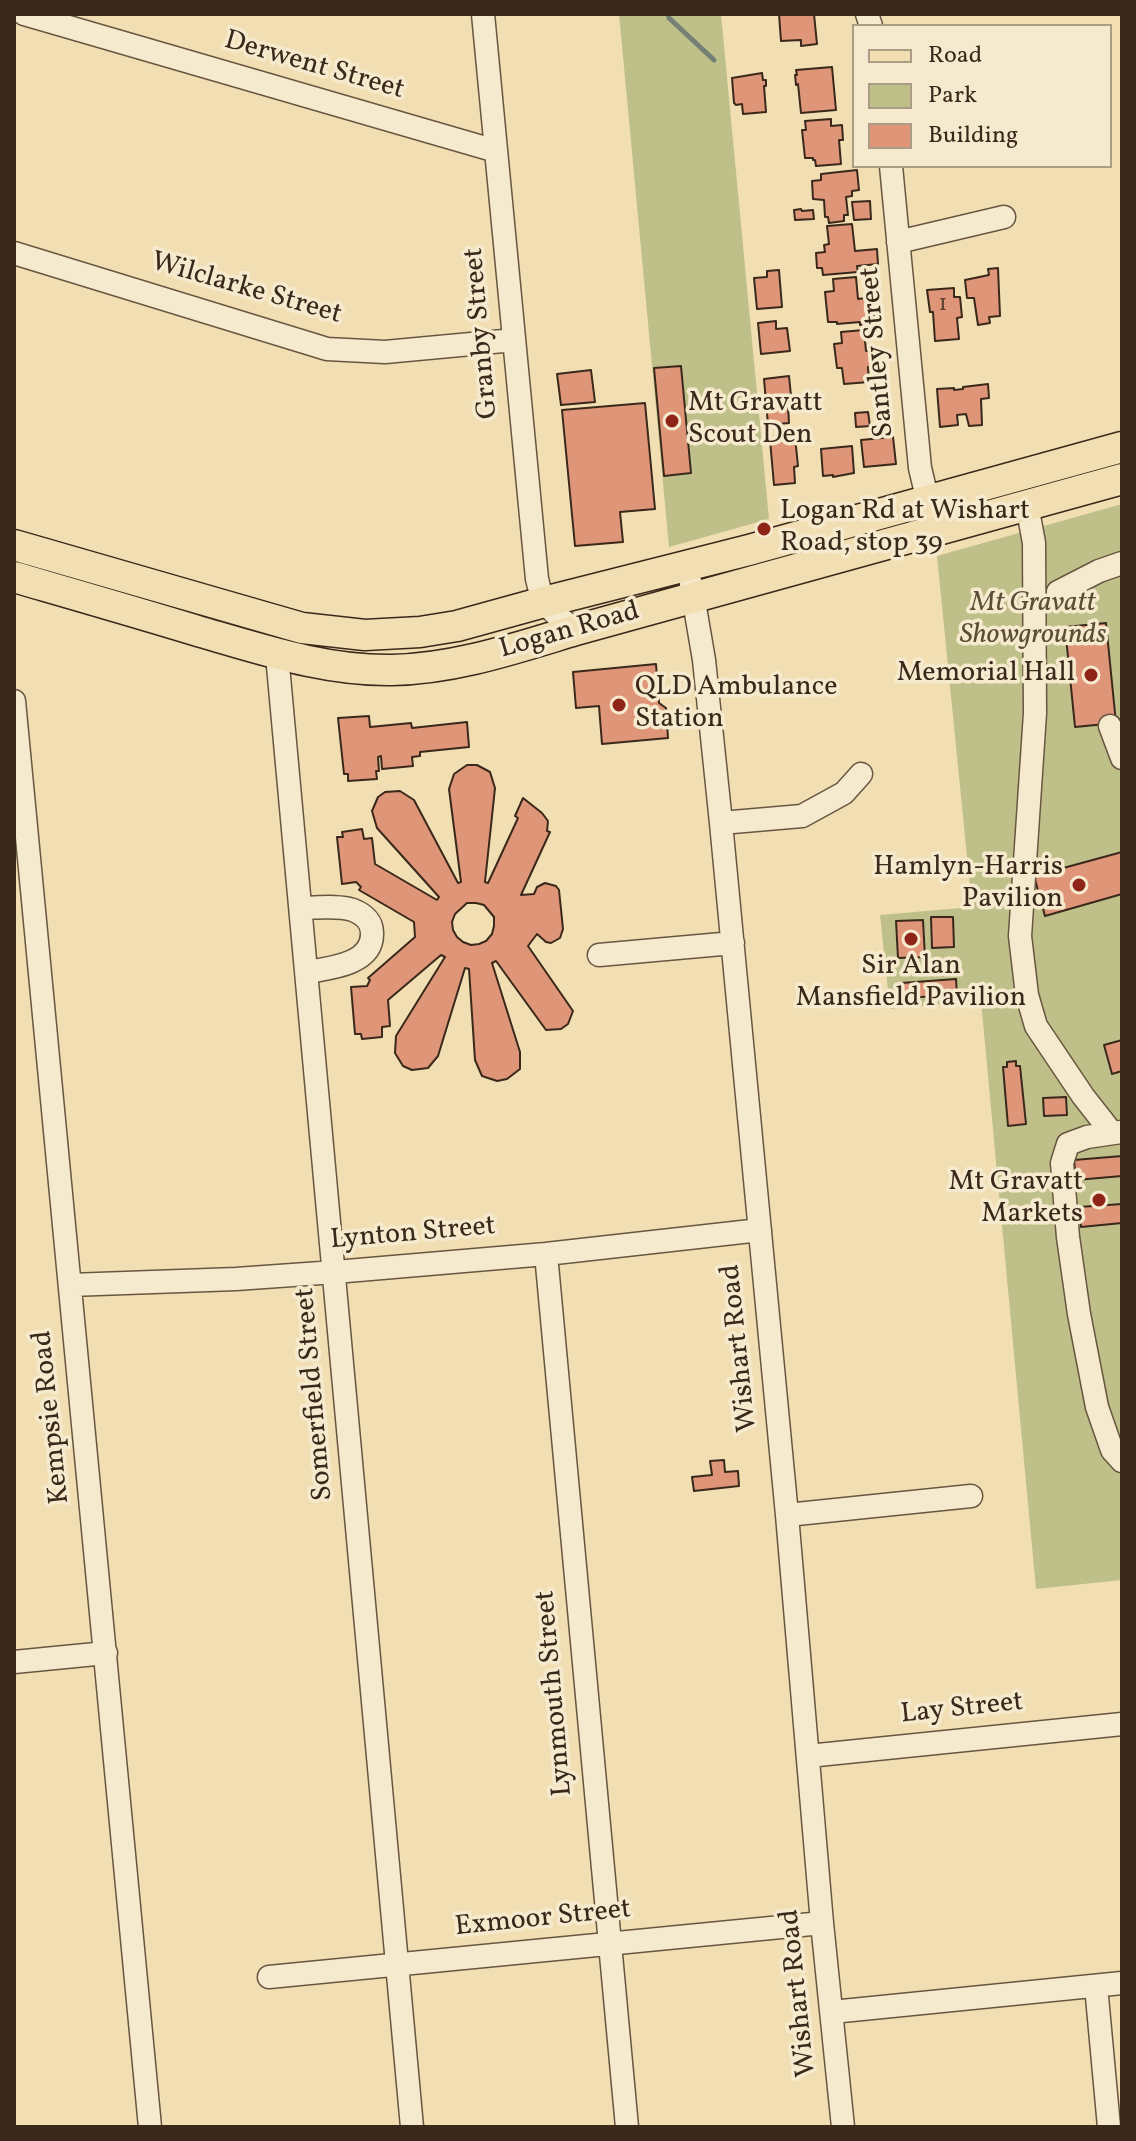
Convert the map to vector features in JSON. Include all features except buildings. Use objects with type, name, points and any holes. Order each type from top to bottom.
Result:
[{"type":"main road","name":"Logan Road","points":[[16,565],[331,632],[365,635],[420,632],[457,626],[739,553],[1122,447]]},
{"type":"main road","name":"Logan Road","points":[[16,565],[277,655],[342,667],[394,670],[491,655],[1122,479]]},
{"type":"street","name":"Derwent Street","points":[[24,14],[496,151]]},
{"type":"street","name":"Granby Street","points":[[483,14],[537,579],[544,602]]},
{"type":"street","name":"Santley Street","points":[[891,168],[920,468],[935,530]]},
{"type":"street","points":[[898,242],[1004,217]]},
{"type":"street","name":"Wilclarke Street","points":[[14,253],[327,349],[385,352],[514,340]]},
{"type":"street","points":[[1027,505],[1034,543],[1035,700],[1020,936],[1027,995],[1036,1026],[1083,1096],[1117,1133]]},
{"type":"street","points":[[1058,592],[1122,563]]},
{"type":"street","name":"Wishart Road","points":[[687,565],[704,660],[733,943],[843,2127]]},
{"type":"street","points":[[544,602],[559,619],[576,630]]},
{"type":"street","name":"Somerfield Street","points":[[277,655],[412,2127]]},
{"type":"street","name":"Kempsie Road","points":[[14,701],[150,2127]]},
{"type":"street","points":[[1110,726],[1122,758]]},
{"type":"street","points":[[721,823],[802,816],[844,793],[861,774]]},
{"type":"street","points":[[301,908],[349,909],[363,915],[371,926],[369,949],[357,958],[339,966],[307,972]]},
{"type":"street","points":[[599,955],[733,943]]},
{"type":"street","points":[[1117,1133],[1087,1137],[1068,1144],[1062,1163],[1068,1237],[1094,1395],[1112,1450],[1122,1461]]},
{"type":"street","name":"Lynton Street","points":[[70,1285],[335,1272],[546,1254],[760,1230]]},
{"type":"street","name":"Lynmouth Street","points":[[546,1254],[627,2127]]},
{"type":"street","points":[[787,1515],[971,1496]]},
{"type":"street","points":[[14,1662],[106,1653]]},
{"type":"street","name":"Lay Street","points":[[808,1756],[1122,1724]]},
{"type":"street","name":"Exmoor Street","points":[[269,1977],[822,1923]]},
{"type":"street","points":[[832,2012],[1122,1983]]},
{"type":"street","points":[[1096,1986],[1109,2127]]},
{"type":"green space","points":[[619,14],[721,14],[769,519],[669,547]]},
{"type":"green space","name":"Mt Gravatt Showgrounds","points":[[1122,504],[1122,1580],[1036,1589],[981,1001],[890,1009],[880,915],[972,907],[937,556]]},
{"type":"waterway","points":[[668,14],[714,60]]},
{"type":"place","name":"Mt Gravatt Scout Den","points":[[672,421]]},
{"type":"place","name":"Logan Rd at Wishart Road, stop 39","points":[[764,529]]},
{"type":"place","name":"Memorial Hall","points":[[1091,675]]},
{"type":"place","name":"QLD Ambulance Station","points":[[619,705]]},
{"type":"place","name":"Hamlyn-Harris Pavilion","points":[[1079,885]]},
{"type":"place","name":"Sir Alan Mansfield Pavilion","points":[[911,939]]},
{"type":"place","name":"Mt Gravatt Markets","points":[[1099,1200]]}]
